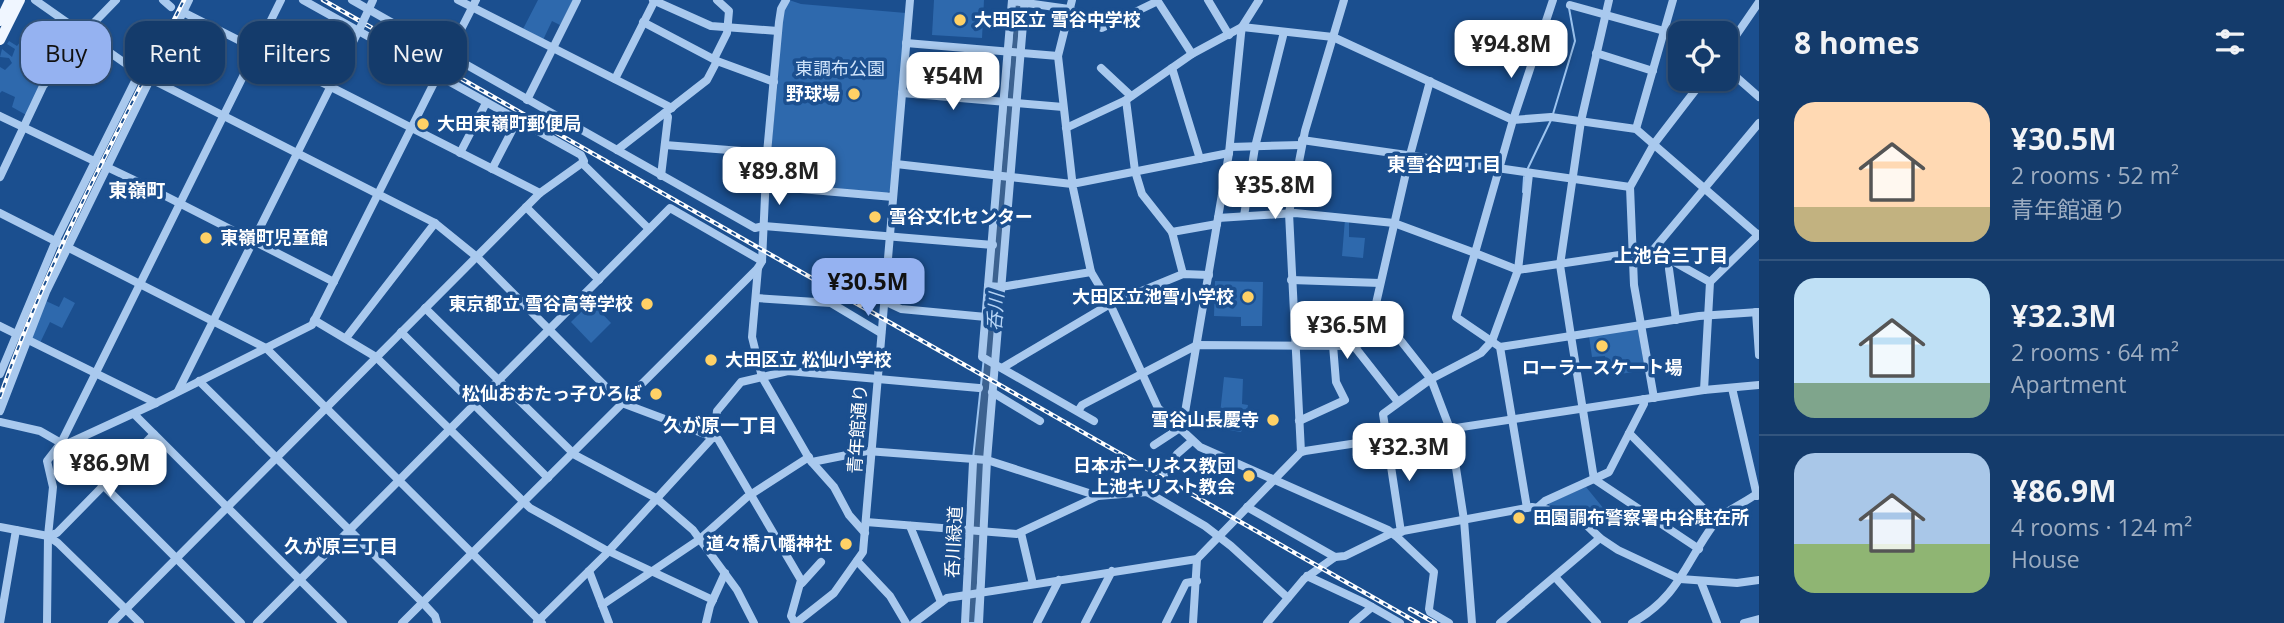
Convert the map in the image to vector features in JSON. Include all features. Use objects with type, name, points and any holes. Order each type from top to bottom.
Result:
[{"type":"main road","points":[[0,21],[10,0]]},
{"type":"main road","points":[[0,40],[20,0]]},
{"type":"street","points":[[37,0],[65,21]]},
{"type":"street","points":[[96,21],[116,0]]},
{"type":"street","points":[[163,0],[171,7]]},
{"type":"street","points":[[179,21],[189,0]]},
{"type":"street","points":[[271,21],[281,0]]},
{"type":"street","points":[[303,0],[369,35]]},
{"type":"street","points":[[352,0],[387,21]]},
{"type":"street","points":[[177,392],[373,0]]},
{"type":"street","points":[[458,0],[474,4],[669,111]]},
{"type":"street","points":[[527,100],[577,0]]},
{"type":"street","points":[[615,79],[654,0],[711,26],[778,32]]},
{"type":"street","points":[[617,150],[706,80],[728,27],[729,11],[716,0]]},
{"type":"street","points":[[786,0],[781,9],[778,32],[767,153],[764,226],[752,337],[762,377],[810,460],[834,487],[849,515],[865,533]]},
{"type":"street","name":"青年館通り","points":[[795,623],[833,594],[863,554],[910,0]]},
{"type":"street","points":[[1209,0],[1229,35]]},
{"type":"street","points":[[1154,445],[1181,429],[1229,150],[1242,27],[1259,0]]},
{"type":"street","points":[[1301,452],[1289,213],[1302,143],[1345,0]]},
{"type":"street","points":[[1553,0],[1513,120],[1456,317],[1500,347],[1676,320],[1758,312],[1759,355]]},
{"type":"street","points":[[1609,0],[1581,121],[1560,265],[1582,409],[1594,479],[1699,549]]},
{"type":"street","points":[[1636,129],[1673,0]]},
{"type":"street","points":[[1014,52],[1018,1]]},
{"type":"street","points":[[1018,1],[1071,4],[1102,29],[1157,1],[1192,54]]},
{"type":"street","points":[[1018,1],[994,287],[986,317],[982,357],[1094,421]]},
{"type":"street","points":[[1738,33],[1759,2]]},
{"type":"street","points":[[466,21],[474,4]]},
{"type":"street","points":[[1071,4],[1058,56],[1072,184],[1091,272],[1110,304],[1158,408],[1200,447],[1397,533],[1434,572],[1429,609],[1449,623]]},
{"type":"street","points":[[1570,5],[1668,33]]},
{"type":"street","points":[[183,12],[239,41]]},
{"type":"street","points":[[643,22],[715,60],[774,82]]},
{"type":"street","points":[[1066,128],[1128,98],[1192,54],[1242,27],[1333,37],[1513,120],[1553,117],[1636,129],[1758,235],[1710,282],[1704,390]]},
{"type":"street","points":[[1244,216],[1255,147],[1284,32]]},
{"type":"street","points":[[906,43],[1058,56]]},
{"type":"street","points":[[1596,53],[1653,71]]},
{"type":"street","points":[[467,67],[755,228],[764,226],[993,244]]},
{"type":"street","points":[[1101,68],[1128,98],[1135,171],[1142,194],[1172,232],[1183,274]]},
{"type":"street","points":[[1172,68],[1200,159]]},
{"type":"street","points":[[1738,78],[1759,96]]},
{"type":"street","points":[[1430,81],[1375,308],[1429,377],[1450,429],[1464,520],[1472,623]]},
{"type":"street","points":[[0,177],[45,84]]},
{"type":"street","points":[[0,374],[56,241],[133,84]]},
{"type":"street","points":[[0,411],[67,246],[148,84]]},
{"type":"street","points":[[160,84],[435,223],[477,257],[622,403],[714,436],[802,583]]},
{"type":"street","points":[[47,623],[48,536],[53,487],[47,461],[61,443],[240,84]]},
{"type":"street","points":[[325,84],[540,193]]},
{"type":"street","points":[[61,443],[69,443],[134,414],[312,325],[433,84]]},
{"type":"street","points":[[111,623],[540,193],[584,161],[581,155],[452,84]]},
{"type":"street","points":[[1654,398],[1634,285],[1630,187],[1654,144],[1695,91]]},
{"type":"street","points":[[902,93],[1063,107]]},
{"type":"street","points":[[460,153],[486,103]]},
{"type":"street","points":[[661,176],[669,111]]},
{"type":"street","points":[[0,116],[180,203],[334,282]]},
{"type":"street","points":[[492,169],[517,121]]},
{"type":"street","points":[[1172,232],[1244,216],[1289,213],[1394,223],[1516,270],[1653,250],[1759,123]]},
{"type":"street","points":[[895,164],[1072,184],[1200,159],[1229,150],[1302,143],[1410,155],[1630,187]]},
{"type":"street","points":[[665,145],[767,153]]},
{"type":"street","points":[[582,163],[649,229]]},
{"type":"street","points":[[1397,533],[1383,414],[1429,377],[1481,353],[1490,340],[1516,270],[1527,174]]},
{"type":"street","points":[[979,623],[977,531],[987,460],[992,392],[999,366],[993,244],[1003,176]]},
{"type":"street","points":[[766,186],[893,197]]},
{"type":"street","points":[[526,207],[599,280]]},
{"type":"street","points":[[257,623],[670,208],[760,264]]},
{"type":"street","points":[[0,213],[266,348],[539,622],[714,436],[717,411],[740,382],[788,371],[979,388]]},
{"type":"street","points":[[346,338],[435,223]]},
{"type":"street","points":[[1653,250],[1710,282]]},
{"type":"street","points":[[402,623],[760,264]]},
{"type":"street","points":[[1669,269],[1676,320]]},
{"type":"street","points":[[994,287],[1091,272]]},
{"type":"street","points":[[999,366],[1110,304],[1183,274],[1209,275]]},
{"type":"street","points":[[1291,280],[1380,283]]},
{"type":"street","points":[[756,298],[831,303],[881,333]]},
{"type":"street","points":[[884,301],[901,309],[986,317]]},
{"type":"street","points":[[425,308],[572,453],[656,498],[693,530],[737,590],[754,623]]},
{"type":"street","points":[[314,320],[376,357],[522,503],[608,551],[654,570],[713,600]]},
{"type":"street","points":[[0,326],[156,403]]},
{"type":"street","points":[[1078,411],[1082,405],[1197,345],[1354,346],[1392,329]]},
{"type":"street","points":[[401,332],[548,478]]},
{"type":"street","points":[[1299,421],[1345,400],[1336,382],[1333,345]]},
{"type":"street","points":[[1354,346],[1398,402]]},
{"type":"street","points":[[1500,347],[1527,508]]},
{"type":"street","points":[[199,381],[423,603],[435,616],[437,623]]},
{"type":"street","points":[[914,623],[947,598],[1197,559],[1271,478],[1301,452],[1704,390],[1759,385]]},
{"type":"street","points":[[1632,623],[1651,612],[1666,598],[1716,521],[1758,495],[1732,388]]},
{"type":"street","points":[[992,392],[1040,421]]},
{"type":"street","points":[[1537,508],[1609,472],[1644,404],[1644,399]]},
{"type":"street","points":[[134,414],[343,623]]},
{"type":"street","points":[[0,422],[40,431],[61,443],[241,623]]},
{"type":"street","points":[[1629,433],[1716,521]]},
{"type":"street","points":[[48,536],[58,533],[154,434]]},
{"type":"street","points":[[866,522],[1021,533],[1098,496],[1146,492],[1159,483],[1177,454],[1192,441]]},
{"type":"street","points":[[602,605],[700,539],[751,495],[810,460],[872,451],[987,460],[1098,496]]},
{"type":"street","name":"呑川緑道","points":[[965,623],[977,531],[973,461]]},
{"type":"street","points":[[1146,492],[1218,536],[1288,598]]},
{"type":"street","points":[[1247,507],[1335,557]]},
{"type":"street","points":[[1267,623],[1307,576],[1335,557],[1345,556],[1397,533],[1527,508],[1575,514],[1600,538],[1649,566],[1680,579],[1737,583],[1759,580]]},
{"type":"street","points":[[910,526],[941,602]]},
{"type":"street","points":[[0,527],[48,536],[58,542],[140,623]]},
{"type":"street","points":[[0,623],[16,530]]},
{"type":"street","points":[[1021,533],[1033,584]]},
{"type":"street","points":[[1500,623],[1600,538]]},
{"type":"street","points":[[1193,623],[1197,559]]},
{"type":"street","points":[[857,561],[890,596],[906,623]]},
{"type":"street","points":[[795,623],[791,617],[802,583],[821,562]]},
{"type":"street","points":[[589,571],[609,623]]},
{"type":"street","points":[[1085,623],[1112,571]]},
{"type":"street","points":[[706,623],[725,573]]},
{"type":"street","points":[[1307,576],[1400,623]]},
{"type":"street","points":[[1555,576],[1597,623]]},
{"type":"street","points":[[1037,623],[1059,580]]},
{"type":"street","points":[[1166,623],[1186,583],[1197,581]]},
{"type":"street","points":[[1701,582],[1717,623]]},
{"type":"street","points":[[1356,622],[1372,607]]},
{"type":"street","points":[[1744,623],[1759,618]]},
{"type":"green space","points":[[538,0],[573,0],[560,25],[552,21],[543,40],[523,29]]},
{"type":"green space","name":"東調布公園","points":[[789,0],[801,4],[906,13],[891,190],[887,193],[772,183],[768,179],[782,10]]},
{"type":"green space","points":[[934,0],[984,0],[982,38],[932,35]]},
{"type":"green space","points":[[9,41],[17,46],[21,41],[21,84],[46,84],[28,116],[12,107],[15,97],[2,91],[0,93],[0,67],[5,70],[12,63],[9,58],[0,57],[2,49],[12,57],[15,49],[7,44]]},
{"type":"green space","points":[[1345,219],[1349,219],[1349,237],[1365,238],[1363,258],[1342,256]]},
{"type":"green space","points":[[1215,281],[1263,282],[1262,326],[1241,326],[1241,317],[1214,316]]},
{"type":"green space","points":[[64,297],[75,303],[62,328],[50,322],[40,343],[29,338],[46,301],[59,307]]},
{"type":"green space","points":[[591,302],[611,323],[591,343],[571,322]]},
{"type":"green space","points":[[1638,329],[1645,370],[1608,376],[1605,356],[1592,357],[1589,336]]},
{"type":"green space","points":[[1224,377],[1243,379],[1242,404],[1248,405],[1241,432],[1216,428]]},
{"type":"green space","points":[[1586,487],[1604,509],[1589,520],[1578,509],[1549,505],[1549,503]]},
{"type":"water","name":"呑川","points":[[1015,0],[1022,0],[975,623],[966,623],[973,459]]},
{"type":"waterway","points":[[1553,114],[1575,41],[1569,8]]},
{"type":"waterway","points":[[1528,168],[1551,120]]},
{"type":"waterway","points":[[1523,192],[1524,177]]},
{"type":"waterway","points":[[1398,398],[1427,377]]},
{"type":"railway","points":[[0,397],[62,245],[184,0]]},
{"type":"railway","points":[[323,0],[1418,623]]},
{"type":"railway","points":[[1410,609],[1435,623]]},
{"type":"place","name":"大田区立 雪谷中学校","points":[[960,20]]},
{"type":"place","name":"野球場","points":[[854,94]]},
{"type":"place","name":"大田東嶺町郵便局","points":[[423,124]]},
{"type":"place","name":"雪谷文化センター","points":[[875,217]]},
{"type":"place","name":"東嶺町児童館","points":[[206,238]]},
{"type":"place","name":"大田区立池雪小学校","points":[[1248,297]]},
{"type":"place","name":"東京都立 雪谷高等学校","points":[[647,304]]},
{"type":"place","name":"ローラースケート場","points":[[1602,346]]},
{"type":"place","name":"大田区立 松仙小学校","points":[[711,360]]},
{"type":"place","name":"松仙おおたっ子ひろば","points":[[656,394]]},
{"type":"place","name":"雪谷山長慶寺","points":[[1273,420]]},
{"type":"place","name":"日本ホーリネス教団 上池キリスト教会","points":[[1249,476]]},
{"type":"place","name":"田園調布警察署中谷駐在所","points":[[1519,518]]},
{"type":"place","name":"道々橋八幡神社","points":[[846,544]]},
{"type":"district","name":"東雪谷四丁目","points":[[1444,164]]},
{"type":"district","name":"東嶺町","points":[[137,190]]},
{"type":"district","name":"上池台三丁目","points":[[1671,255]]},
{"type":"district","name":"久が原一丁目","points":[[720,425]]},
{"type":"district","name":"久が原三丁目","points":[[341,546]]}]
